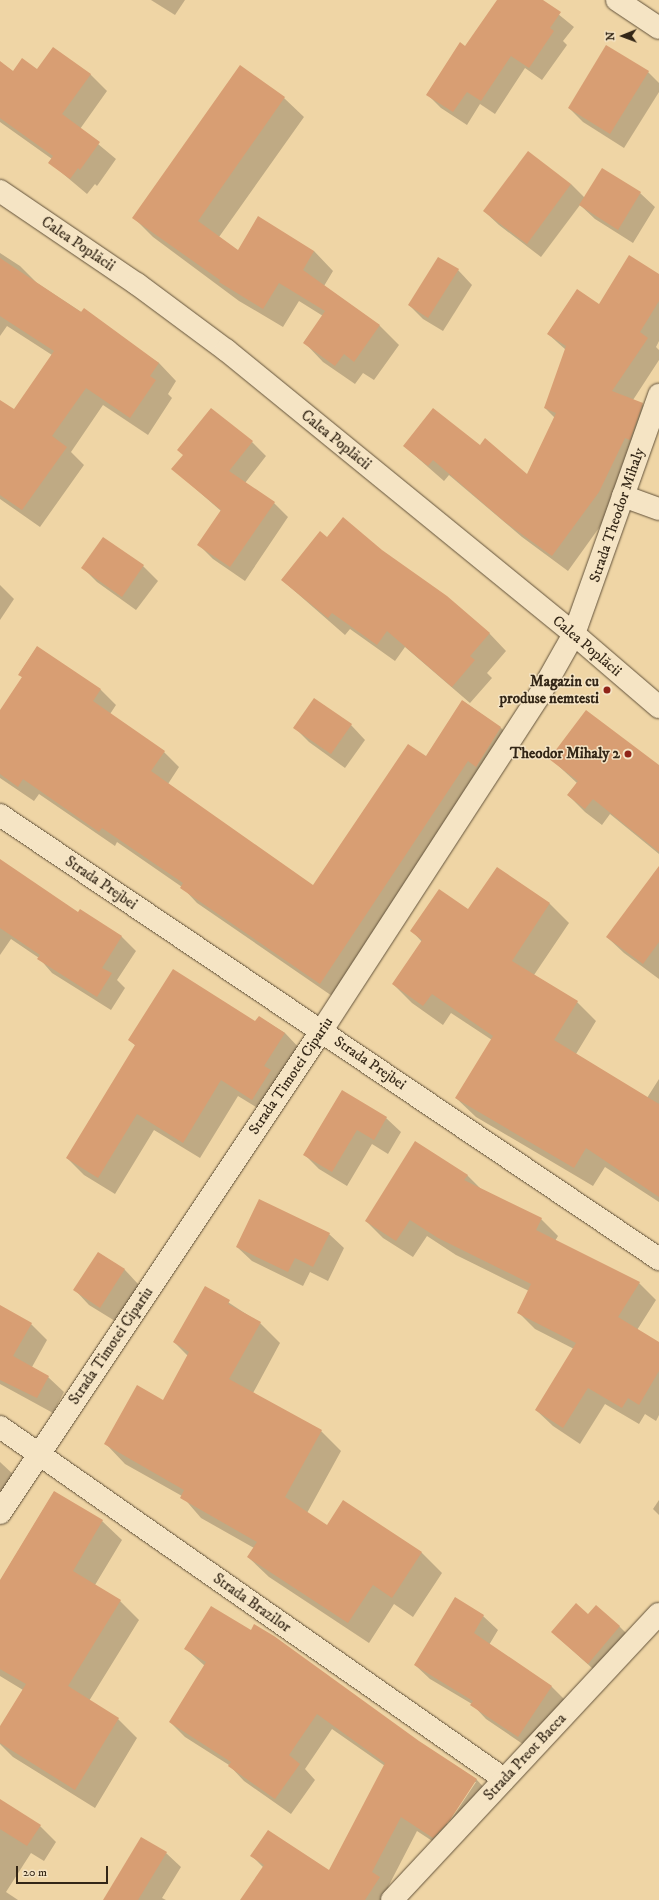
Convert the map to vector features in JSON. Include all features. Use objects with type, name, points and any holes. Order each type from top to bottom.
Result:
[{"type":"street","points":[[617,0],[659,28]]},
{"type":"street","name":"Calea Poplăcii","points":[[0,191],[137,284],[226,350],[574,634],[659,707]]},
{"type":"street","name":"Strada Theodor Mihaly","points":[[574,634],[659,395]]},
{"type":"street","points":[[623,496],[659,509]]},
{"type":"street","name":"Strada Timotei Cipariu","points":[[0,1513],[322,1030],[539,696],[574,634]]},
{"type":"street","name":"Strada Prejbei","points":[[0,815],[322,1030],[659,1259]]},
{"type":"street","name":"Strada Brazilor","points":[[0,1427],[504,1779]]},
{"type":"street","name":"Strada Preot Bacca","points":[[392,1900],[659,1614]]},
{"type":"building","points":[[497,0],[543,0],[561,12],[550,28],[554,31],[529,68],[511,56],[481,101],[467,92],[453,112],[426,95],[460,42],[465,46]]},
{"type":"building","points":[[606,45],[649,71],[610,134],[568,108]]},
{"type":"building","points":[[53,47],[91,74],[62,114],[100,142],[80,170],[78,168],[70,179],[48,163],[53,156],[0,118],[0,61],[13,71],[22,58],[37,69]]},
{"type":"building","points":[[240,65],[285,97],[198,221],[238,250],[258,216],[314,251],[303,270],[380,325],[354,362],[344,354],[335,366],[303,343],[325,311],[279,283],[263,309],[219,282],[220,280],[132,218]]},
{"type":"building","points":[[528,151],[571,184],[527,244],[483,211]]},
{"type":"building","points":[[602,168],[641,192],[618,230],[579,205]]},
{"type":"building","points":[[629,255],[659,274],[659,301],[640,332],[648,338],[612,391],[643,403],[630,440],[625,438],[599,492],[552,556],[505,522],[433,460],[428,466],[403,446],[433,408],[480,445],[485,438],[527,474],[556,413],[544,408],[566,346],[547,334],[577,289],[599,304]]},
{"type":"building","points":[[438,257],[459,269],[428,318],[408,305]]},
{"type":"building","points":[[0,258],[81,312],[84,308],[159,363],[150,376],[156,380],[130,418],[86,388],[52,436],[67,447],[22,510],[0,495],[0,400],[14,409],[54,351],[0,316]]},
{"type":"building","points":[[211,408],[253,441],[229,471],[275,502],[230,567],[197,545],[221,510],[171,469],[183,455],[177,450]]},
{"type":"building","points":[[343,517],[382,550],[447,596],[490,633],[470,656],[475,660],[452,687],[387,631],[377,645],[332,613],[328,618],[281,580],[320,531],[327,537]]},
{"type":"building","points":[[103,537],[144,565],[122,597],[81,568]]},
{"type":"building","points":[[37,646],[101,689],[93,701],[165,751],[151,771],[313,885],[408,744],[426,756],[462,700],[501,727],[476,767],[468,761],[320,984],[180,888],[183,883],[102,828],[99,832],[23,779],[18,787],[0,774],[0,710],[22,677],[18,675]]},
{"type":"building","points":[[314,698],[352,724],[331,754],[293,728]]},
{"type":"building","points":[[586,710],[659,765],[659,852],[593,799],[585,809],[567,795],[578,781],[549,759]]},
{"type":"building","points":[[0,859],[78,912],[80,909],[122,936],[102,968],[112,973],[97,997],[37,959],[40,955],[0,928]]},
{"type":"building","points":[[659,866],[659,942],[643,964],[606,937]]},
{"type":"building","points":[[497,867],[550,903],[512,961],[578,1001],[554,1040],[659,1104],[659,1197],[586,1148],[574,1168],[455,1098],[493,1036],[432,994],[423,1006],[392,984],[422,940],[410,931],[439,889],[468,909]]},
{"type":"building","points":[[173,969],[255,1021],[259,1016],[285,1033],[264,1066],[271,1070],[252,1100],[221,1080],[183,1143],[137,1114],[98,1178],[66,1158],[135,1045],[128,1040]]},
{"type":"building","points":[[342,1090],[387,1117],[374,1140],[357,1130],[332,1172],[303,1155]]},
{"type":"building","points":[[415,1141],[468,1175],[464,1180],[542,1218],[536,1230],[640,1282],[618,1317],[659,1342],[659,1371],[639,1405],[628,1398],[622,1408],[588,1388],[563,1428],[535,1410],[576,1343],[517,1313],[531,1284],[438,1238],[410,1220],[396,1241],[365,1221]]},
{"type":"building","points":[[259,1199],[330,1233],[313,1267],[295,1258],[288,1272],[236,1247]]},
{"type":"building","points":[[98,1252],[125,1269],[100,1308],[73,1290]]},
{"type":"building","points":[[205,1286],[230,1300],[228,1304],[261,1322],[229,1379],[322,1430],[285,1497],[327,1525],[343,1500],[422,1552],[392,1598],[373,1585],[348,1623],[247,1557],[257,1542],[180,1498],[184,1490],[104,1444],[137,1385],[163,1400],[189,1352],[173,1342]]},
{"type":"building","points":[[0,1305],[32,1323],[13,1356],[49,1376],[37,1398],[0,1380]]},
{"type":"building","points":[[54,1491],[103,1520],[73,1571],[121,1600],[68,1686],[119,1718],[75,1790],[0,1743],[0,1726],[26,1684],[0,1669],[0,1580]]},
{"type":"building","points":[[455,1597],[484,1615],[474,1633],[552,1686],[518,1737],[470,1705],[473,1701],[414,1665]]},
{"type":"building","points":[[576,1603],[588,1614],[596,1605],[620,1626],[588,1664],[551,1632]]},
{"type":"building","points":[[211,1606],[251,1630],[254,1624],[274,1636],[419,1741],[477,1779],[450,1820],[433,1838],[401,1817],[372,1872],[380,1877],[365,1900],[240,1900],[264,1865],[250,1856],[268,1830],[329,1870],[385,1763],[317,1714],[289,1755],[300,1764],[275,1799],[228,1766],[231,1762],[169,1722],[206,1662],[184,1649]]},
{"type":"building","points":[[0,1799],[41,1825],[27,1846],[0,1829]]},
{"type":"building","points":[[141,1837],[167,1852],[138,1900],[103,1900]]},
{"type":"place","name":"Magazin cu produse nemtesti","points":[[607,690]]},
{"type":"place","name":"Theodor Mihaly 2","points":[[628,754]]}]
